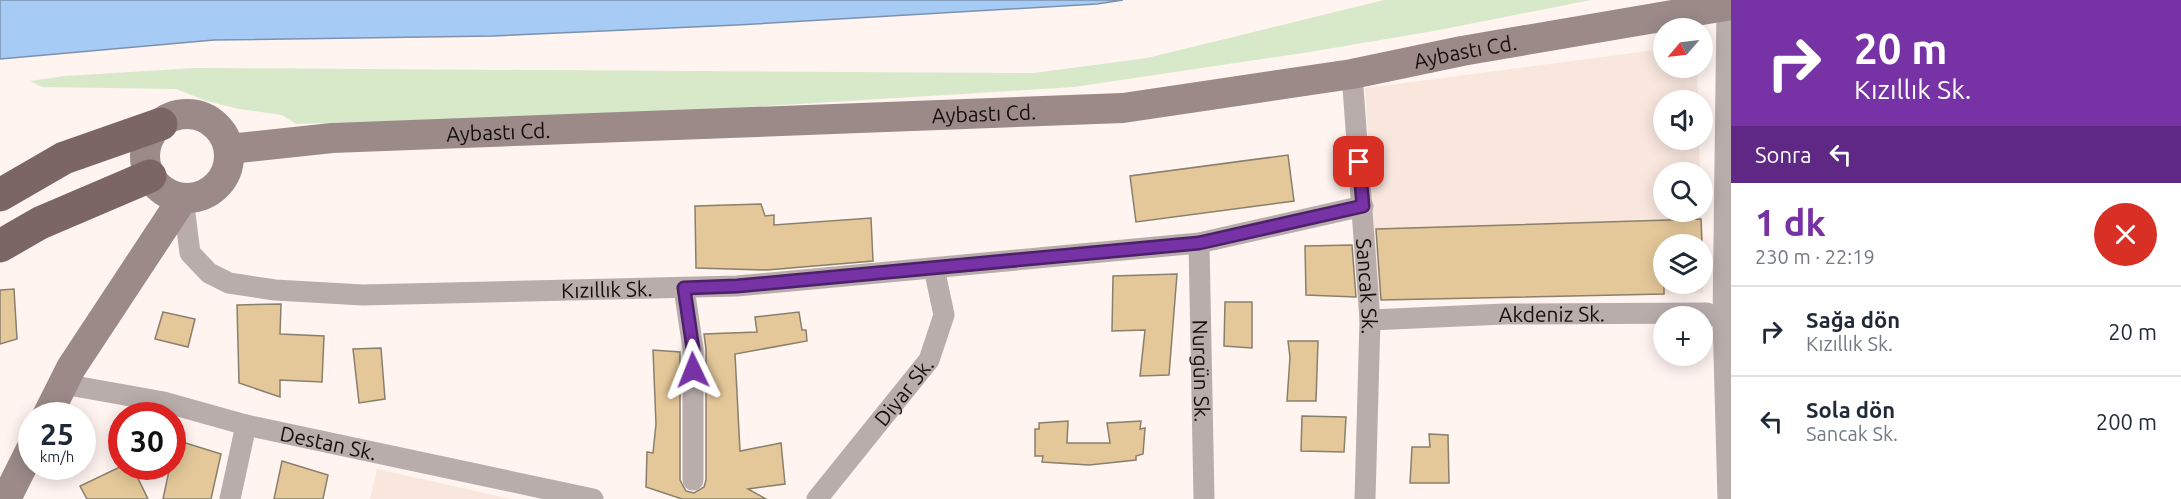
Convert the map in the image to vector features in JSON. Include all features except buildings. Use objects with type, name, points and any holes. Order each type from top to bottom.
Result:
[{"type":"highway","points":[[0,195],[64,158],[161,124]]},
{"type":"highway","points":[[0,170],[50,166]]},
{"type":"highway","points":[[0,246],[40,223],[150,176]]},
{"type":"main road","name":"Aybastı Cd.","points":[[229,149],[332,138],[1123,108],[1352,74],[1462,51],[1729,6]]},
{"type":"main road","points":[[188,114],[202,117],[214,124],[224,135],[229,149],[226,174],[208,193],[196,198],[171,195],[159,188],[150,176],[146,163],[146,148],[151,135],[173,116],[188,114]]},
{"type":"main road","points":[[54,402],[71,368],[183,198]]},
{"type":"main road","points":[[6,499],[18,475]]},
{"type":"street","points":[[1728,499],[1729,6]]},
{"type":"street","name":"Sancak Sk.","points":[[1352,74],[1370,320],[1365,499]]},
{"type":"street","name":"Kızıllık Sk.","points":[[183,198],[190,253],[209,273],[229,283],[275,290],[363,295],[737,286],[1199,243],[1363,206]]},
{"type":"street","name":"Nurgün Sk.","points":[[1199,243],[1204,499]]},
{"type":"street","name":"Diyar Sk.","points":[[818,499],[929,360],[944,315],[934,268]]},
{"type":"street","points":[[684,288],[693,349],[693,480]]},
{"type":"street","name":"Akdeniz Sk.","points":[[1370,320],[1504,314],[1695,313],[1707,313],[1727,319]]},
{"type":"street","name":"Destan Sk.","points":[[63,384],[164,402],[246,425],[593,499]]},
{"type":"street","points":[[230,499],[246,425]]},
{"type":"shaded area","points":[[1653,50],[1653,78],[1697,78],[1698,90],[1653,90],[1653,150],[1699,150],[1700,162],[1653,162],[1653,222],[1701,222],[1702,234],[1653,234],[1653,294],[1657,294],[1378,300],[1365,88]]},
{"type":"shaded area","points":[[377,469],[511,499],[370,499]]},
{"type":"green space","points":[[1384,0],[1591,0],[1434,31],[1074,87],[651,113],[296,124],[282,115],[239,109],[207,101],[176,89],[42,87],[30,81],[65,76],[195,68],[1034,73],[1147,58]]},
{"type":"water","points":[[0,0],[1123,0],[1097,4],[737,25],[493,36],[214,40],[0,59]]},
{"type":"route","points":[[693,370],[693,349],[684,288],[737,286],[1199,243],[1363,206],[1359,162]]}]
